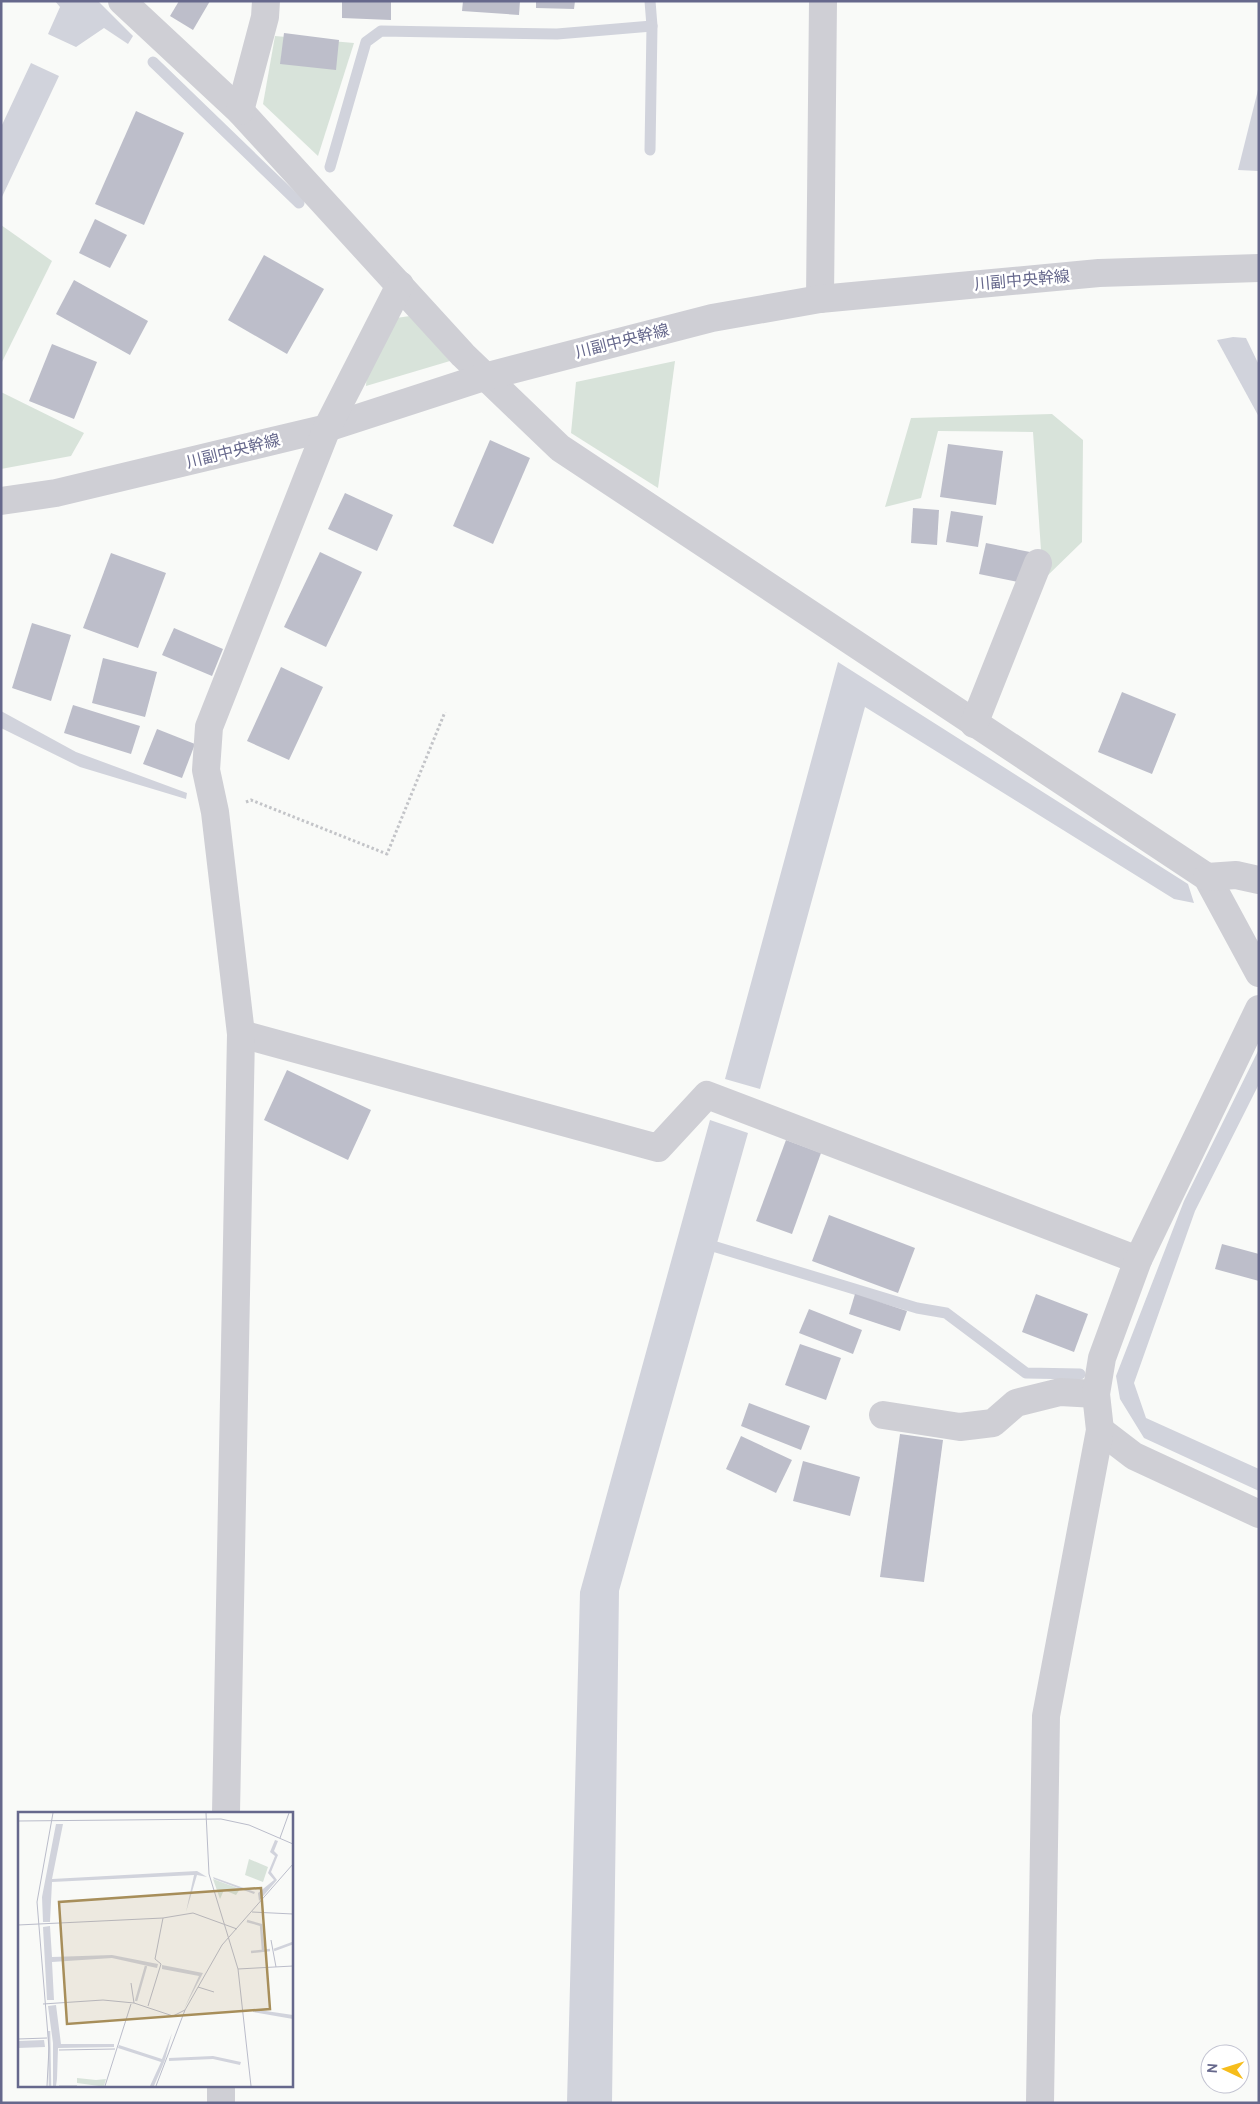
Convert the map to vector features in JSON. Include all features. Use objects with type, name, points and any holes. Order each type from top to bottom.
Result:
[{"type":"street","points":[[122,1],[240,111],[484,377],[560,448],[974,724],[1208,877],[1259,973]]},
{"type":"street","points":[[240,111],[265,17],[266,1]]},
{"type":"street","points":[[820,299],[823,1]]},
{"type":"street","name":"川副中央幹線","points":[[1,501],[56,493],[326,428],[484,377],[712,318],[820,299],[1099,273],[1259,268]]},
{"type":"street","points":[[226,1812],[241,1034],[215,812],[206,770],[209,727],[326,428],[400,284]]},
{"type":"street","points":[[974,724],[1038,563]]},
{"type":"street","points":[[1208,877],[1236,874],[1259,880]]},
{"type":"street","points":[[1040,2103],[1046,1716],[1100,1430],[1096,1394],[1102,1358],[1138,1260],[1259,1009]]},
{"type":"street","points":[[241,1034],[658,1148],[707,1095],[1138,1260]]},
{"type":"street","points":[[883,1415],[960,1427],[993,1423],[1016,1403],[1060,1392],[1096,1394]]},
{"type":"street","points":[[1100,1430],[1134,1456],[1259,1514]]},
{"type":"street","points":[[221,2086],[221,2103]]},
{"type":"path","points":[[215,812],[251,800],[387,854],[445,712]]},
{"type":"shaded area","points":[[55,1],[98,1],[133,36],[128,44],[104,28],[76,47],[48,34],[60,7]]},
{"type":"shaded area","points":[[275,36],[354,43],[318,156],[263,104]]},
{"type":"shaded area","points":[[31,63],[59,76],[1,199],[1,127]]},
{"type":"shaded area","points":[[1259,85],[1259,171],[1238,170],[1257,94]]},
{"type":"shaded area","points":[[1,225],[52,261],[1,364]]},
{"type":"shaded area","points":[[410,316],[450,361],[366,386],[367,371],[396,318]]},
{"type":"shaded area","points":[[1233,337],[1246,338],[1259,365],[1259,417],[1217,340]]},
{"type":"shaded area","points":[[675,361],[658,488],[571,433],[576,382]]},
{"type":"shaded area","points":[[1,392],[84,433],[71,456],[1,469]]},
{"type":"shaded area","points":[[1052,414],[1083,440],[1082,542],[1043,580],[1033,432],[938,431],[921,498],[885,507],[911,418]]},
{"type":"shaded area","points":[[838,662],[1188,884],[1194,903],[1174,899],[865,707],[760,1089],[725,1079]]},
{"type":"shaded area","points":[[1,711],[76,752],[187,793],[186,799],[80,767],[1,728]]},
{"type":"shaded area","points":[[1259,1049],[1259,1084],[1195,1211],[1134,1383],[1146,1418],[1259,1469],[1259,1491],[1144,1438],[1120,1399],[1116,1376],[1184,1201]]},
{"type":"shaded area","points":[[710,1120],[748,1133],[619,1591],[612,2103],[567,2103],[580,1592]]},
{"type":"building","points":[[179,1],[210,1],[193,30],[170,16]]},
{"type":"building","points":[[342,1],[391,1],[391,20],[342,18]]},
{"type":"building","points":[[463,1],[520,1],[519,15],[462,11]]},
{"type":"building","points":[[536,1],[575,1],[574,9],[536,8]]},
{"type":"building","points":[[284,33],[339,40],[336,70],[280,64]]},
{"type":"building","points":[[136,111],[184,133],[144,225],[95,204]]},
{"type":"building","points":[[95,219],[127,235],[110,268],[79,253]]},
{"type":"building","points":[[264,255],[324,289],[287,354],[228,320]]},
{"type":"building","points":[[74,280],[148,321],[130,355],[56,314]]},
{"type":"building","points":[[52,344],[97,362],[74,419],[29,401]]},
{"type":"building","points":[[490,440],[530,458],[493,544],[453,526]]},
{"type":"building","points":[[948,444],[1003,451],[996,505],[940,497]]},
{"type":"building","points":[[345,493],[393,515],[377,551],[328,529]]},
{"type":"building","points":[[913,508],[939,510],[937,545],[911,543]]},
{"type":"building","points":[[951,511],[983,516],[978,547],[946,542]]},
{"type":"building","points":[[986,543],[1030,552],[1023,583],[979,574]]},
{"type":"building","points":[[320,552],[362,572],[326,647],[284,627]]},
{"type":"building","points":[[111,553],[166,573],[138,648],[83,628]]},
{"type":"building","points":[[32,623],[71,635],[51,701],[12,688]]},
{"type":"building","points":[[174,628],[223,649],[212,676],[162,655]]},
{"type":"building","points":[[103,658],[157,672],[145,717],[92,703]]},
{"type":"building","points":[[281,667],[323,687],[289,760],[247,741]]},
{"type":"building","points":[[1122,692],[1176,714],[1152,774],[1098,752]]},
{"type":"building","points":[[73,705],[140,726],[131,754],[64,733]]},
{"type":"building","points":[[157,729],[195,744],[182,778],[143,764]]},
{"type":"building","points":[[287,1070],[371,1110],[348,1160],[264,1120]]},
{"type":"building","points":[[786,1140],[821,1153],[792,1234],[756,1221]]},
{"type":"building","points":[[829,1215],[915,1248],[898,1293],[812,1261]]},
{"type":"building","points":[[1222,1244],[1259,1254],[1259,1281],[1215,1269]]},
{"type":"building","points":[[855,1294],[907,1311],[900,1331],[849,1314]]},
{"type":"building","points":[[1036,1294],[1088,1314],[1074,1352],[1022,1332]]},
{"type":"building","points":[[809,1309],[862,1330],[853,1354],[799,1333]]},
{"type":"building","points":[[800,1344],[841,1358],[826,1400],[785,1385]]},
{"type":"building","points":[[749,1403],[810,1426],[801,1450],[741,1426]]},
{"type":"building","points":[[900,1434],[943,1440],[924,1582],[880,1577]]},
{"type":"building","points":[[741,1436],[792,1460],[776,1493],[726,1469]]},
{"type":"building","points":[[803,1461],[860,1477],[850,1516],[793,1501]]},
{"type":"waterway","points":[[650,1],[652,26],[650,150]]},
{"type":"waterway","points":[[330,167],[366,42],[381,31],[557,34],[652,26]]},
{"type":"waterway","points":[[153,62],[299,203]]},
{"type":"waterway","points":[[716,1247],[917,1308],[946,1313],[1026,1373],[1080,1374]]}]
